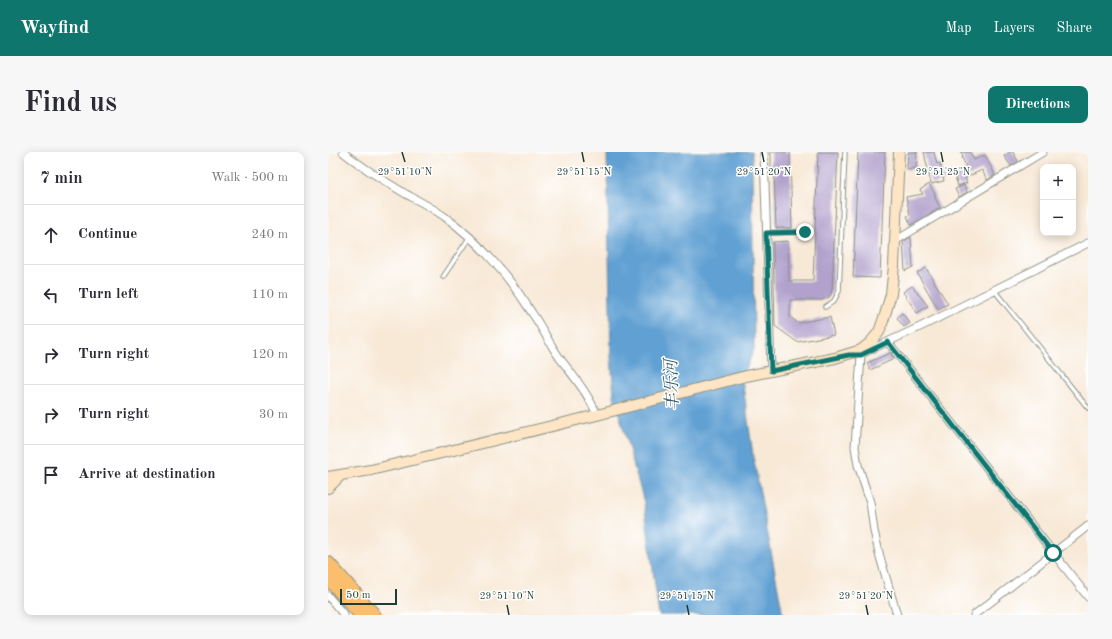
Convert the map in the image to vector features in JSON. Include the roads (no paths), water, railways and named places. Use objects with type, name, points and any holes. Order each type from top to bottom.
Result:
[{"type":"highway","points":[[328,563],[374,615]]},
{"type":"highway","points":[[328,578],[361,615]]},
{"type":"main road","points":[[328,478],[371,470],[598,415],[746,376],[849,355],[861,350],[870,343],[879,332],[891,294],[894,266],[899,152]]},
{"type":"main road","points":[[328,488],[341,475]]},
{"type":"street","points":[[343,152],[381,179],[435,210],[455,225],[502,272],[524,301],[559,356],[581,385],[598,415]]},
{"type":"street","points":[[764,152],[771,371]]},
{"type":"street","points":[[895,241],[1043,152]]},
{"type":"street","points":[[849,355],[861,355],[1088,243]]},
{"type":"street","points":[[888,342],[1088,597]]},
{"type":"street","points":[[861,355],[855,447],[858,465],[870,502],[874,531],[880,557],[898,615]]},
{"type":"street","points":[[974,615],[1088,526]]},
{"type":"street","points":[[328,596],[344,615]]},
{"type":"lane","points":[[825,307],[834,301],[839,291],[845,152]]},
{"type":"lane","points":[[766,233],[805,232]]},
{"type":"lane","points":[[443,277],[469,238]]},
{"type":"lane","points":[[993,289],[1088,408]]},
{"type":"water","name":"丰乐河","points":[[607,152],[752,152],[754,349],[742,379],[753,455],[783,615],[659,615],[644,502],[614,396],[611,357]]}]
